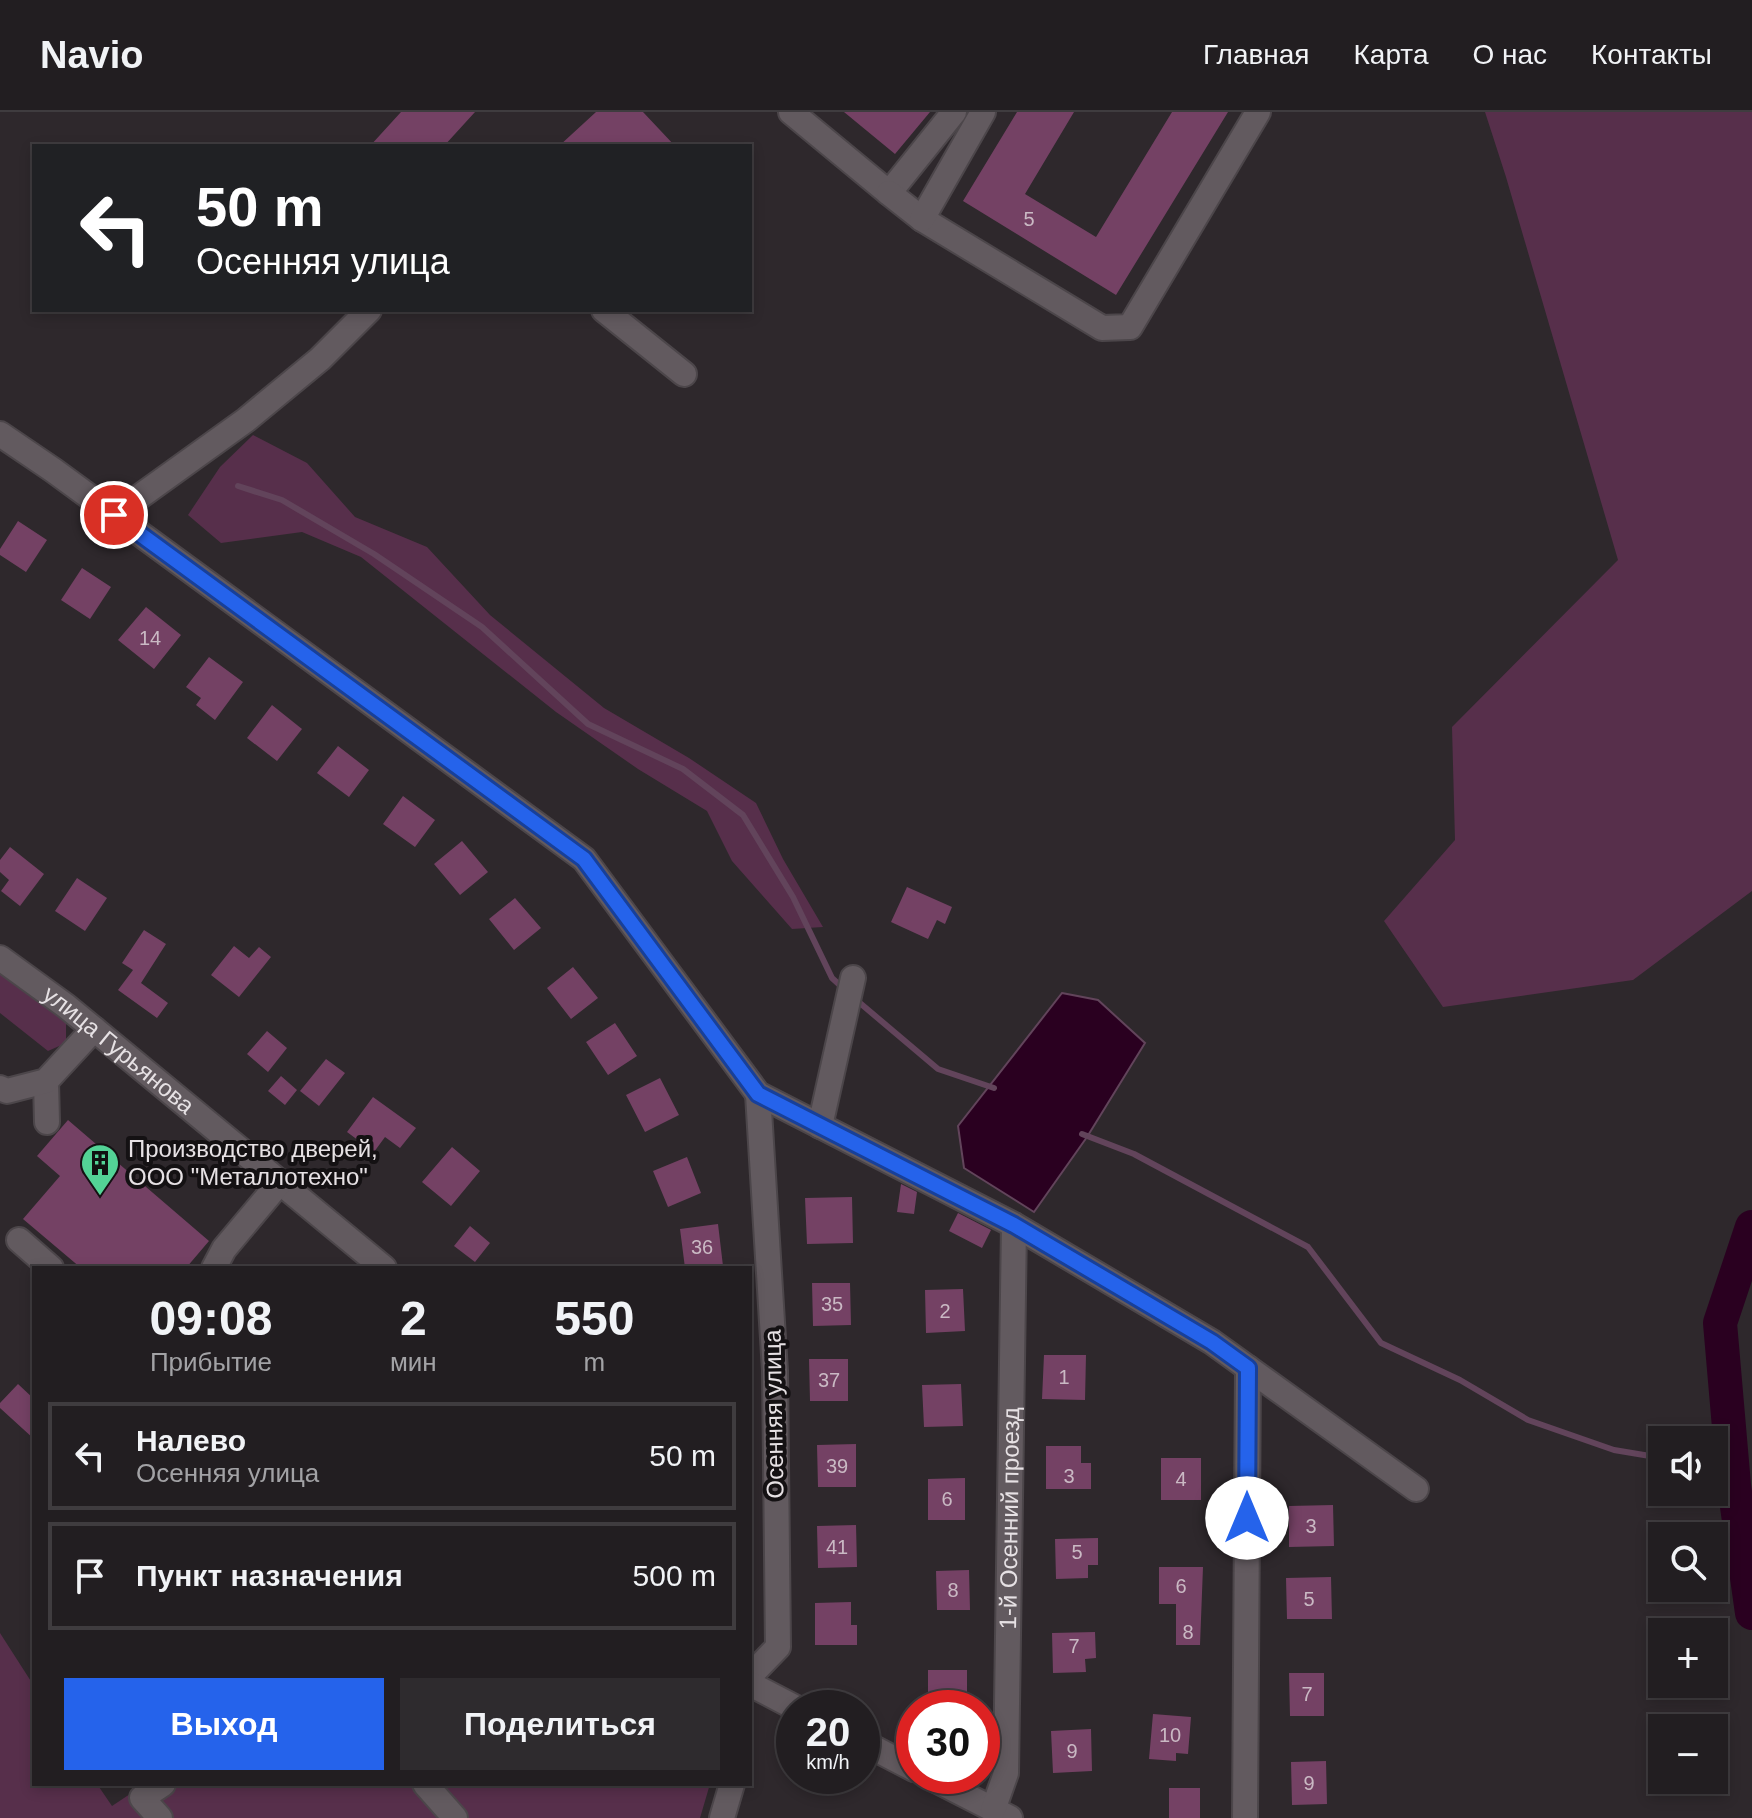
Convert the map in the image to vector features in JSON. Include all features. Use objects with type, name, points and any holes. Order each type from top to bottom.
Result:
[{"type":"street","points":[[791,112],[922,219],[1102,328],[1130,327],[1258,112]]},
{"type":"street","points":[[889,193],[954,112]]},
{"type":"street","points":[[922,219],[983,112]]},
{"type":"street","points":[[114,515],[246,420],[320,359],[367,312]]},
{"type":"street","points":[[606,312],[684,374]]},
{"type":"street","points":[[0,434],[584,859],[758,1094],[1014,1225],[1212,1342],[1416,1489]]},
{"type":"street","name":"улица Гурьянова","points":[[0,958],[66,1006],[382,1266]]},
{"type":"street","points":[[820,1126],[853,978]]},
{"type":"street","points":[[0,1088],[7,1091],[46,1081],[94,1029]]},
{"type":"street","points":[[46,1081],[47,1122]]},
{"type":"street","name":"Осенняя улица","points":[[752,1674],[778,1647],[775,1371],[758,1094]]},
{"type":"street","points":[[215,1266],[224,1249],[280,1182]]},
{"type":"street","name":"1-й Осенний проезд","points":[[1001,1814],[1006,1773],[1014,1225]]},
{"type":"street","points":[[19,1240],[49,1266]]},
{"type":"street","points":[[1245,1818],[1248,1368]]},
{"type":"street","points":[[752,1685],[776,1698]]},
{"type":"street","points":[[427,1786],[455,1818]]},
{"type":"street","points":[[722,1818],[731,1786]]},
{"type":"street","points":[[141,1791],[160,1818]]},
{"type":"street","points":[[963,1794],[1001,1814]]},
{"type":"shaded area","points":[[1485,112],[1752,112],[1752,891],[1633,980],[1443,1007],[1384,921],[1455,840],[1452,727],[1618,560]]},
{"type":"shaded area","points":[[253,435],[307,463],[355,517],[427,547],[490,615],[604,708],[689,758],[756,803],[783,859],[823,927],[792,929],[732,861],[707,811],[638,769],[556,712],[361,557],[302,532],[221,543],[188,515],[220,467]]},
{"type":"shaded area","points":[[0,973],[66,1019],[66,1043],[48,1051],[0,1013]]},
{"type":"shaded area","points":[[1062,993],[1098,1000],[1145,1043],[1087,1137],[1034,1212],[964,1168],[958,1126]]},
{"type":"shaded area","points":[[0,1633],[32,1683],[32,1786],[98,1786],[112,1806],[142,1786],[709,1786],[700,1818],[0,1818]]},
{"type":"building","points":[[401,112],[475,112],[446,144],[372,144]]},
{"type":"building","points":[[596,112],[643,112],[673,144],[561,144]]},
{"type":"building","points":[[844,112],[930,112],[895,154]]},
{"type":"building","points":[[1017,112],[1074,112],[1025,194],[1096,237],[1172,112],[1228,112],[1116,295],[963,201]]},
{"type":"building","points":[[18,521],[47,540],[26,572],[0,555],[0,549]]},
{"type":"building","points":[[82,568],[111,587],[90,619],[61,600]]},
{"type":"building","points":[[146,607],[181,635],[154,669],[118,640]]},
{"type":"building","points":[[209,657],[243,682],[215,720],[196,705],[201,698],[186,687]]},
{"type":"building","points":[[272,705],[302,729],[277,761],[247,738]]},
{"type":"building","points":[[338,746],[369,770],[349,797],[317,773]]},
{"type":"building","points":[[403,796],[435,820],[415,847],[383,824]]},
{"type":"building","points":[[462,841],[488,872],[460,895],[434,864]]},
{"type":"building","points":[[10,847],[44,874],[20,906],[1,891],[9,880],[0,872],[0,860]]},
{"type":"building","points":[[77,878],[107,898],[85,931],[55,911]]},
{"type":"building","points":[[907,887],[952,907],[945,924],[937,920],[928,939],[891,922]]},
{"type":"building","points":[[515,898],[541,928],[514,950],[489,919]]},
{"type":"building","points":[[144,930],[166,944],[141,983],[168,1003],[157,1018],[118,990],[133,970],[122,963]]},
{"type":"building","points":[[234,946],[249,958],[259,947],[271,957],[239,997],[211,975]]},
{"type":"building","points":[[573,967],[598,998],[571,1019],[547,988]]},
{"type":"building","points":[[615,1023],[637,1056],[608,1075],[586,1042]]},
{"type":"building","points":[[267,1031],[287,1048],[268,1072],[247,1054]]},
{"type":"building","points":[[326,1059],[345,1073],[319,1106],[300,1091]]},
{"type":"building","points":[[281,1076],[297,1090],[285,1105],[268,1091]]},
{"type":"building","points":[[660,1078],[679,1115],[645,1132],[626,1095]]},
{"type":"building","points":[[373,1097],[416,1128],[400,1148],[385,1137],[374,1152],[347,1132]]},
{"type":"building","name":"Производство дверей, ООО \"Металлотехно\"","points":[[68,1120],[209,1241],[188,1266],[79,1266],[23,1219],[60,1176],[37,1156]]},
{"type":"building","points":[[452,1147],[480,1171],[451,1206],[422,1182]]},
{"type":"building","points":[[687,1157],[701,1193],[668,1207],[653,1171]]},
{"type":"building","points":[[901,1184],[917,1192],[914,1214],[897,1212]]},
{"type":"building","points":[[852,1197],[853,1243],[807,1244],[805,1198]]},
{"type":"building","points":[[958,1213],[991,1230],[982,1248],[949,1231]]},
{"type":"building","points":[[718,1224],[723,1266],[685,1266],[680,1229]]},
{"type":"building","points":[[470,1226],[490,1243],[475,1262],[454,1246]]},
{"type":"building","points":[[812,1283],[850,1283],[851,1325],[813,1326]]},
{"type":"building","points":[[963,1289],[965,1331],[926,1333],[925,1290]]},
{"type":"building","points":[[1044,1355],[1086,1355],[1085,1400],[1042,1399]]},
{"type":"building","points":[[809,1359],[848,1359],[848,1401],[810,1401]]},
{"type":"building","points":[[18,1384],[32,1397],[32,1437],[0,1408],[0,1403]]},
{"type":"building","points":[[961,1384],[963,1426],[924,1427],[922,1385]]},
{"type":"building","points":[[856,1444],[856,1487],[818,1487],[817,1445]]},
{"type":"building","points":[[1046,1446],[1081,1446],[1081,1463],[1091,1463],[1091,1489],[1046,1489]]},
{"type":"building","points":[[1161,1458],[1201,1458],[1201,1500],[1161,1500]]},
{"type":"building","points":[[965,1478],[965,1520],[928,1520],[928,1479]]},
{"type":"building","points":[[1333,1505],[1334,1546],[1289,1547],[1289,1506]]},
{"type":"building","points":[[856,1525],[857,1567],[818,1568],[817,1526]]},
{"type":"building","points":[[1098,1538],[1098,1565],[1088,1565],[1088,1578],[1056,1579],[1055,1539]]},
{"type":"building","points":[[1159,1567],[1203,1567],[1200,1645],[1176,1645],[1176,1604],[1159,1604]]},
{"type":"building","points":[[969,1570],[970,1610],[937,1610],[936,1571]]},
{"type":"building","points":[[1331,1577],[1332,1619],[1287,1619],[1286,1578]]},
{"type":"building","points":[[851,1602],[851,1625],[857,1625],[857,1645],[815,1645],[815,1603]]},
{"type":"building","points":[[1095,1632],[1096,1658],[1085,1659],[1086,1672],[1053,1673],[1052,1633]]},
{"type":"building","points":[[928,1670],[967,1670],[967,1690],[928,1690]]},
{"type":"building","points":[[1289,1673],[1324,1673],[1324,1716],[1290,1716]]},
{"type":"building","points":[[1153,1714],[1191,1717],[1188,1754],[1176,1753],[1176,1761],[1149,1759]]},
{"type":"building","points":[[1091,1729],[1092,1771],[1053,1773],[1051,1731]]},
{"type":"building","points":[[1326,1761],[1327,1804],[1292,1805],[1291,1762]]},
{"type":"building","points":[[1169,1788],[1200,1788],[1200,1818],[1169,1818]]},
{"type":"waterway","points":[[238,486],[282,500],[374,554],[482,627],[588,724],[683,769],[743,815],[793,897],[832,978],[843,988]]},
{"type":"waterway","points":[[854,998],[938,1069],[994,1088]]},
{"type":"waterway","points":[[1082,1134],[1134,1154],[1308,1247],[1381,1343],[1460,1380],[1528,1420],[1614,1450],[1648,1456]]},
{"type":"waterway","points":[[1752,1227],[1720,1323],[1734,1485],[1752,1613]]},
{"type":"waterway","points":[[1728,1466],[1732,1466]]},
{"type":"place","name":"Производство дверей, ООО \"Металлотехно\"","points":[[100,1197]]},
{"type":"route","points":[[114,515],[584,859],[758,1094],[1014,1225],[1212,1342],[1248,1368],[1247,1518]]}]
